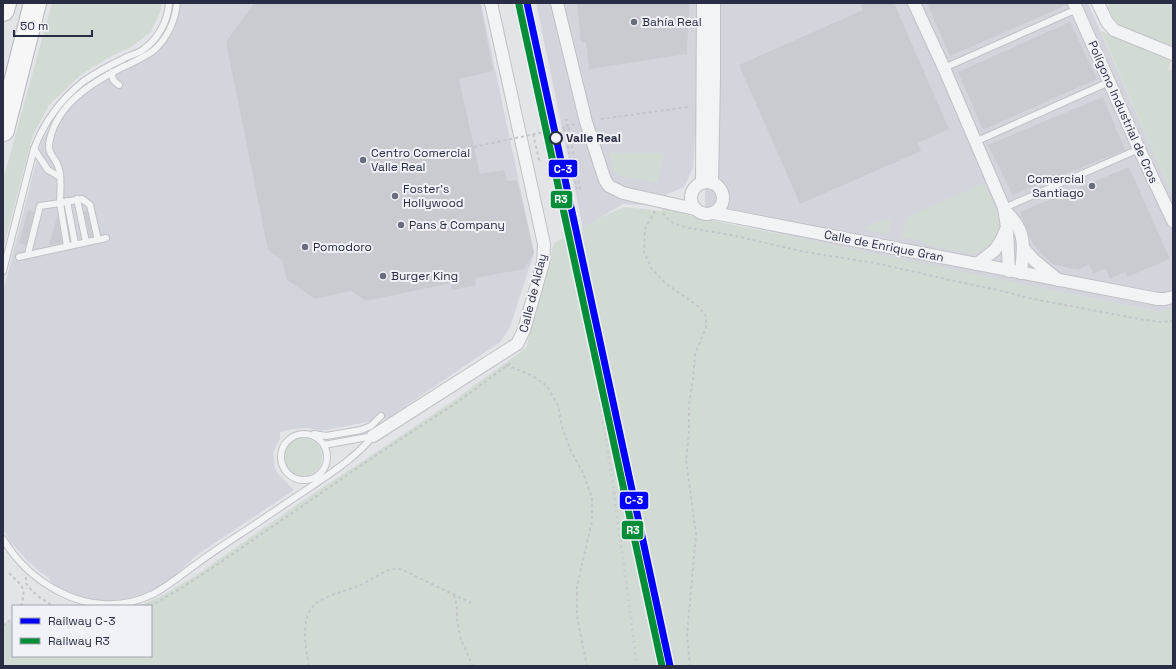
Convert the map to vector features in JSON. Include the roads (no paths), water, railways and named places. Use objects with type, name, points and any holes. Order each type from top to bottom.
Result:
[{"type":"highway","points":[[3,10],[5,3]]},
{"type":"highway","points":[[3,130],[9,81],[33,7]]},
{"type":"street","name":"Calle de Alday","points":[[373,436],[517,344],[524,330],[543,263],[544,244],[491,3]]},
{"type":"street","points":[[557,3],[586,122],[605,180],[609,186],[623,192],[695,209],[704,214],[714,212],[722,205],[723,200],[717,186],[707,183],[697,185],[693,189],[690,200],[695,209]]},
{"type":"street","points":[[703,3],[707,183]]},
{"type":"street","points":[[707,183],[714,93],[714,3]]},
{"type":"street","points":[[914,3],[944,68],[1004,208],[1017,226],[1022,236],[1023,248],[1015,272]]},
{"type":"street","points":[[1098,3],[1107,22],[1114,30],[1173,54]]},
{"type":"street","name":"Polígono Industrial de Cros","points":[[1075,6],[1173,221]]},
{"type":"street","points":[[662,201],[691,194]]},
{"type":"street","name":"Calle de Enrique Gran","points":[[723,200],[732,209],[748,219]]},
{"type":"street","points":[[1004,208],[1006,228],[1015,272]]},
{"type":"street","name":"Calle de Enrique Gran","points":[[714,212],[1015,272]]},
{"type":"street","points":[[977,264],[995,250],[1002,239],[1006,228]]},
{"type":"street","points":[[1023,248],[1034,260],[1059,280]]},
{"type":"street","points":[[1015,272],[1158,299],[1173,297]]},
{"type":"lane","points":[[3,271],[34,149],[50,116],[69,94],[84,82],[98,72],[136,54],[152,42],[163,27],[166,20],[169,3]]},
{"type":"lane","points":[[67,246],[60,203],[59,168],[55,159],[50,153],[49,148],[50,139],[54,129],[63,112],[75,98],[97,81],[145,56],[157,47],[171,26],[177,3]]},
{"type":"lane","points":[[944,68],[1075,6]]},
{"type":"lane","points":[[112,72],[114,82],[119,85]]},
{"type":"lane","points":[[975,142],[1109,82]]},
{"type":"lane","points":[[34,149],[48,170],[60,177]]},
{"type":"lane","points":[[1004,208],[1139,149]]},
{"type":"lane","points":[[77,199],[86,242]]},
{"type":"lane","points":[[28,254],[40,206],[82,199],[90,205],[98,240]]},
{"type":"lane","points":[[67,201],[76,244]]},
{"type":"lane","points":[[19,257],[106,238]]},
{"type":"lane","points":[[334,471],[308,479],[299,479],[291,475],[285,468],[282,460],[282,450],[287,442],[297,435],[312,433],[326,436],[361,430],[371,426],[380,416]]},
{"type":"lane","points":[[305,434],[317,438],[324,445],[326,464],[317,476]]},
{"type":"lane","points":[[324,445],[373,436]]},
{"type":"lane","points":[[3,539],[14,556],[35,577],[71,598],[90,604],[112,604],[126,603],[144,598],[158,591],[194,565],[334,471],[368,443],[373,436]]},
{"type":"railway","points":[[521,3],[563,199],[594,361],[614,492],[637,666]]},
{"type":"rail line","name":"C-3","points":[[527,3],[670,666]]},
{"type":"rail line","name":"R3","points":[[519,5],[662,666]]},
{"type":"place","name":"Bahía Real","points":[[634,22]]},
{"type":"place","name":"Valle Real","points":[[556,138]]},
{"type":"place","name":"Centro Comercial Valle Real","points":[[363,160]]},
{"type":"place","name":"Comercial Santiago","points":[[1092,186]]},
{"type":"place","name":"Foster's Hollywood","points":[[395,196]]},
{"type":"place","name":"Pans & Company","points":[[401,225]]},
{"type":"place","name":"Pomodoro","points":[[305,247]]},
{"type":"place","name":"Burger King","points":[[383,276]]}]
